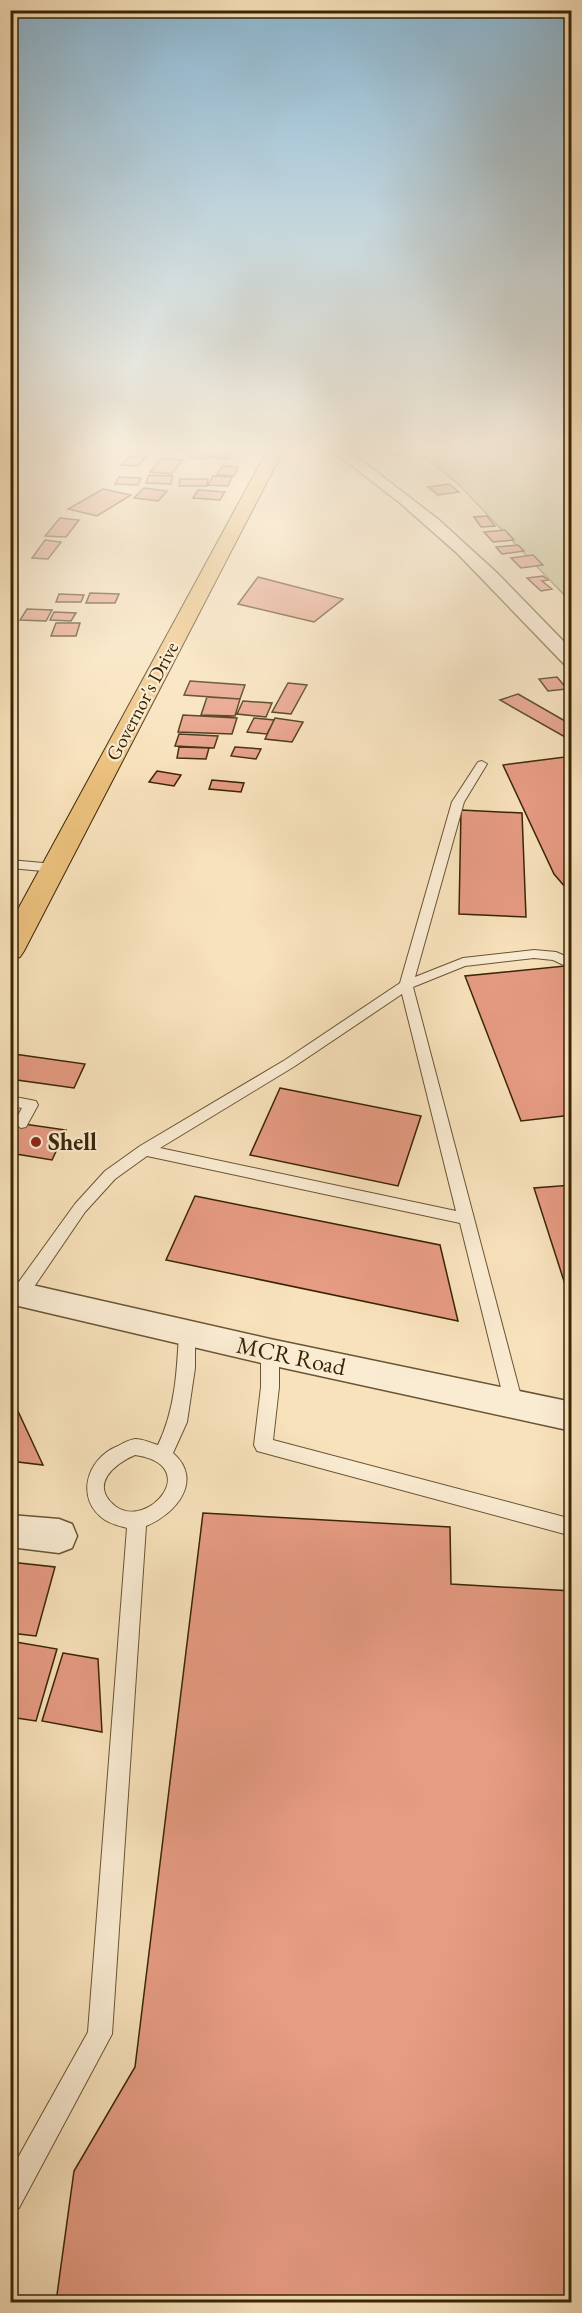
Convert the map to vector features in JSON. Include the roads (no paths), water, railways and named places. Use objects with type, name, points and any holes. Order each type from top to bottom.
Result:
[{"type":"highway","name":"Governor's Drive","points":[[12,944],[217,559]]},
{"type":"street","points":[[474,559],[553,630],[572,661]]},
{"type":"street","name":"MCR Road","points":[[15,1294],[270,1352],[572,1416]]},
{"type":"street","points":[[10,1531],[58,1536]]},
{"type":"lane","points":[[482,764],[458,802],[406,985],[514,1404]]},
{"type":"lane","points":[[10,864],[54,868]]},
{"type":"lane","points":[[15,1294],[80,1208],[110,1175],[145,1150],[290,1062],[406,985],[463,962],[534,954],[556,956],[572,965]]},
{"type":"lane","points":[[10,1101],[31,1105],[21,1123]]},
{"type":"lane","points":[[145,1150],[467,1219]]},
{"type":"lane","points":[[163,1454],[178,1422],[186,1368],[187,1333]]},
{"type":"lane","points":[[270,1352],[270,1388],[263,1445],[572,1528]]},
{"type":"lane","points":[[142,1448],[163,1454],[173,1464],[177,1478],[175,1492],[166,1504],[153,1514],[137,1520],[121,1518],[107,1511],[98,1500],[94,1486],[97,1472],[105,1460],[119,1451],[142,1448]]},
{"type":"lane","points":[[10,2199],[100,2034],[137,1520]]},
{"type":"place","name":"Shell","points":[[36,1142]]}]
